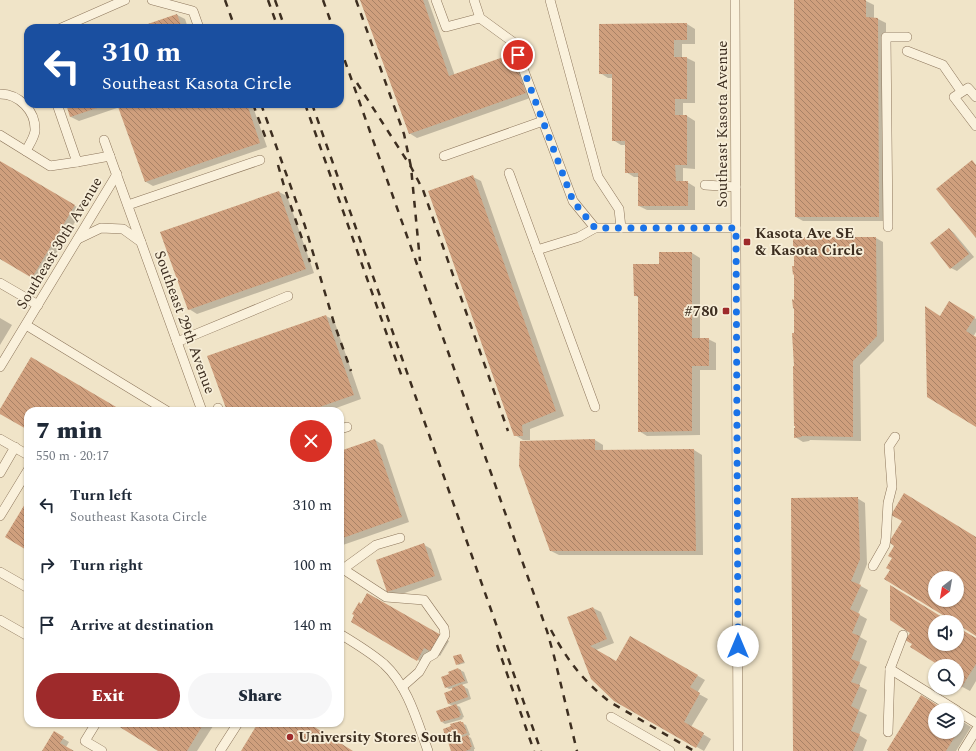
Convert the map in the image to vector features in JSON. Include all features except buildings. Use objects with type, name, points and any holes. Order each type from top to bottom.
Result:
[{"type":"street","points":[[70,24],[125,0]]},
{"type":"street","points":[[152,0],[193,11],[198,24]]},
{"type":"street","points":[[436,0],[446,27],[480,18]]},
{"type":"street","points":[[474,0],[480,18],[513,42],[573,201],[595,228]]},
{"type":"street","points":[[550,0],[598,177],[619,209],[621,228]]},
{"type":"street","name":"Southeast Kasota Avenue","points":[[735,0],[738,751]]},
{"type":"street","points":[[888,227],[886,37],[907,37]]},
{"type":"street","points":[[907,51],[943,65],[961,91]]},
{"type":"street","points":[[976,98],[968,88],[961,91],[954,98],[976,126]]},
{"type":"street","points":[[0,94],[19,99],[24,103]]},
{"type":"street","points":[[26,151],[33,139],[35,131],[34,122],[28,108]]},
{"type":"street","points":[[58,108],[77,162]]},
{"type":"street","points":[[444,156],[544,121]]},
{"type":"street","points":[[0,135],[50,166],[110,156]]},
{"type":"street","name":"Southeast 29th Avenue","points":[[104,140],[201,407]]},
{"type":"street","points":[[128,205],[260,160]]},
{"type":"street","name":"Southeast 30th Avenue","points":[[0,367],[117,174]]},
{"type":"street","points":[[509,174],[595,407]]},
{"type":"street","points":[[705,185],[736,187]]},
{"type":"street","name":"Southeast 29th Avenue","points":[[77,240],[100,228],[123,229],[141,242]]},
{"type":"street","points":[[537,250],[578,237],[595,228],[736,228]]},
{"type":"street","points":[[0,283],[38,306]]},
{"type":"street","points":[[177,342],[288,296]]},
{"type":"street","points":[[26,325],[160,407]]},
{"type":"street","points":[[873,566],[885,545],[888,503],[892,487],[889,446],[895,437]]},
{"type":"street","points":[[0,439],[24,453]]},
{"type":"street","points":[[0,472],[15,447]]},
{"type":"street","points":[[0,516],[24,477]]},
{"type":"street","points":[[344,568],[376,545],[400,538]]},
{"type":"street","points":[[0,572],[24,586]]},
{"type":"street","points":[[344,572],[386,597],[424,600],[444,628],[445,635],[434,654],[427,658],[419,672],[402,688]]},
{"type":"street","points":[[0,620],[24,634]]},
{"type":"street","points":[[888,732],[890,669],[903,635]]},
{"type":"street","points":[[344,637],[385,665],[402,688],[410,702],[428,751]]},
{"type":"street","points":[[890,669],[945,703]]},
{"type":"street","points":[[964,715],[976,723]]},
{"type":"street","points":[[611,717],[670,751]]},
{"type":"street","points":[[94,727],[85,742],[98,749]]},
{"type":"street","points":[[220,751],[235,727]]},
{"type":"street","points":[[963,751],[976,730]]},
{"type":"railway","points":[[225,0],[234,24]]},
{"type":"railway","points":[[268,0],[277,24]]},
{"type":"railway","points":[[275,0],[284,24]]},
{"type":"railway","points":[[323,0],[332,24]]},
{"type":"railway","points":[[356,0],[404,134],[411,167],[420,261]]},
{"type":"railway","points":[[344,58],[547,631],[577,751]]},
{"type":"railway","points":[[357,83],[411,167],[423,190],[508,431]]},
{"type":"railway","points":[[254,108],[266,139]]},
{"type":"railway","points":[[262,108],[305,226],[334,323],[351,371]]},
{"type":"railway","points":[[306,108],[402,377]]},
{"type":"railway","points":[[313,108],[541,751]]},
{"type":"railway","points":[[278,165],[310,262]]},
{"type":"railway","points":[[551,630],[563,651],[576,669],[600,694],[610,702],[694,751]]},
{"type":"railway","points":[[497,645],[534,751]]},
{"type":"place","name":"Kasota Ave SE & Kasota Circle","points":[[747,242]]},
{"type":"place","name":"#780","points":[[726,311]]},
{"type":"place","name":"University Stores South","points":[[290,737]]},
{"type":"route","points":[[518,55],[573,201],[595,228],[736,228],[738,646]]}]
